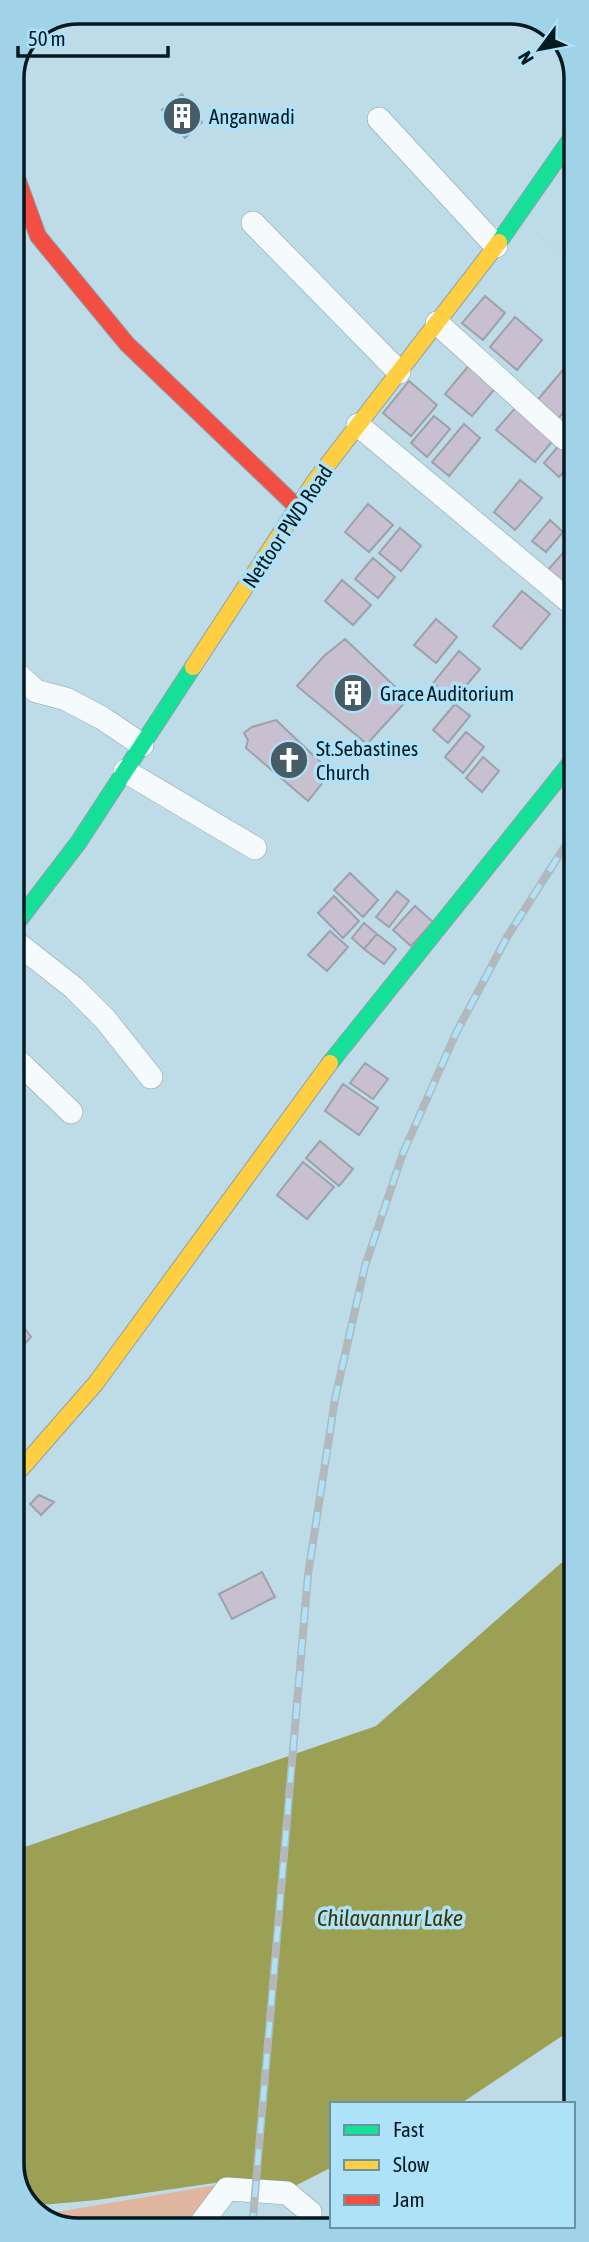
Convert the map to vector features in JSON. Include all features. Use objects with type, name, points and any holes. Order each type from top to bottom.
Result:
[{"type":"street","points":[[379,119],[496,246]]},
{"type":"street","name":"Nettoor PWD Road","points":[[24,914],[78,843],[298,507],[519,217],[564,150]]},
{"type":"street","points":[[24,198],[38,236],[127,344],[298,507]]},
{"type":"street","points":[[253,223],[399,372]]},
{"type":"street","points":[[437,323],[564,438]]},
{"type":"street","points":[[358,425],[564,597]]},
{"type":"street","points":[[24,680],[36,691],[66,699],[102,718],[142,745]]},
{"type":"street","points":[[125,771],[255,848]]},
{"type":"street","points":[[24,1466],[96,1383],[346,1042],[564,771]]},
{"type":"street","points":[[24,949],[74,988],[106,1019],[151,1077]]},
{"type":"street","points":[[24,1067],[71,1112]]},
{"type":"street","points":[[206,2217],[228,2189],[287,2193],[310,2212],[310,2218]]},
{"type":"path","points":[[519,217],[564,256]]},
{"type":"shaded area","points":[[223,2184],[193,2217],[75,2217],[56,2212]]},
{"type":"water","name":"Chilavannur Lake","points":[[564,1561],[564,2035],[463,2102],[330,2102],[330,2168],[295,2186],[242,2179],[97,2200],[44,2205],[29,2184],[24,2164],[24,1847],[376,1726]]},
{"type":"building","name":"Anganwadi","points":[[182,94],[202,122],[185,138],[162,110]]},
{"type":"building","points":[[485,296],[505,313],[483,340],[462,323]]},
{"type":"building","points":[[515,317],[542,340],[517,370],[490,347]]},
{"type":"building","points":[[471,363],[498,385],[472,416],[445,394]]},
{"type":"building","points":[[562,371],[564,373],[564,412],[556,421],[535,403]]},
{"type":"building","points":[[409,381],[437,405],[411,436],[383,413]]},
{"type":"building","points":[[517,406],[555,438],[535,462],[496,430]]},
{"type":"building","points":[[434,416],[450,429],[427,457],[411,443]]},
{"type":"building","points":[[464,424],[480,438],[449,476],[432,462]]},
{"type":"building","points":[[561,443],[564,446],[564,471],[559,477],[544,463]]},
{"type":"building","points":[[520,480],[542,498],[515,530],[494,512]]},
{"type":"building","points":[[368,504],[393,525],[369,552],[345,532]]},
{"type":"building","points":[[550,520],[563,532],[546,552],[532,541]]},
{"type":"building","points":[[400,528],[421,546],[401,571],[379,553]]},
{"type":"building","points":[[563,553],[564,554],[564,585],[547,571]]},
{"type":"building","points":[[373,558],[395,577],[378,598],[355,579]]},
{"type":"building","points":[[342,580],[371,605],[353,625],[325,601]]},
{"type":"building","points":[[522,591],[550,614],[521,649],[493,626]]},
{"type":"building","points":[[436,619],[457,637],[436,663],[414,645]]},
{"type":"building","name":"Grace Auditorium","points":[[345,639],[408,699],[367,744],[297,686],[324,656]]},
{"type":"building","points":[[459,651],[480,669],[454,700],[433,683]]},
{"type":"building","points":[[455,704],[470,716],[448,743],[433,730]]},
{"type":"building","name":"St.Sebastines Church","points":[[276,720],[331,772],[308,801],[246,748],[248,740],[244,733],[252,727]]},
{"type":"building","points":[[466,732],[484,747],[463,773],[445,757]]},
{"type":"building","points":[[483,757],[499,771],[482,792],[466,778]]},
{"type":"building","points":[[350,873],[378,900],[363,917],[334,890]]},
{"type":"building","points":[[397,891],[409,901],[389,927],[376,917]]},
{"type":"building","points":[[334,896],[359,921],[343,938],[318,913]]},
{"type":"building","points":[[415,906],[433,922],[411,946],[393,930]]},
{"type":"building","points":[[364,923],[377,934],[364,949],[352,938]]},
{"type":"building","points":[[330,931],[348,947],[327,971],[308,955]]},
{"type":"building","points":[[377,934],[396,949],[384,964],[364,949]]},
{"type":"building","points":[[365,1063],[388,1079],[373,1099],[350,1083]]},
{"type":"building","points":[[343,1084],[378,1108],[359,1135],[325,1111]]},
{"type":"building","points":[[320,1141],[353,1169],[339,1186],[306,1158]]},
{"type":"building","points":[[303,1162],[334,1187],[307,1219],[277,1195]]},
{"type":"building","points":[[24,1328],[31,1337],[24,1345]]},
{"type":"building","points":[[39,1495],[54,1502],[41,1515],[30,1504]]},
{"type":"building","points":[[262,1572],[275,1597],[232,1619],[219,1594]]},
{"type":"railway","points":[[253,2217],[308,1575],[335,1399],[365,1266],[403,1153],[456,1033],[507,937],[564,848]]},
{"type":"traffic: fast","points":[[499,242],[564,149]]},
{"type":"traffic: fast","points":[[24,914],[78,843],[193,667]]},
{"type":"traffic: fast","points":[[330,1063],[564,771]]},
{"type":"traffic: slow","points":[[193,667],[315,481],[499,242]]},
{"type":"traffic: slow","points":[[24,1465],[96,1383],[330,1063]]},
{"type":"traffic: jam","points":[[24,198],[38,236],[127,344],[297,507]]},
{"type":"place","name":"Anganwadi","points":[[182,116]]},
{"type":"place","name":"Grace Auditorium","points":[[353,693]]},
{"type":"place","name":"St.Sebastines Church","points":[[289,760]]}]
